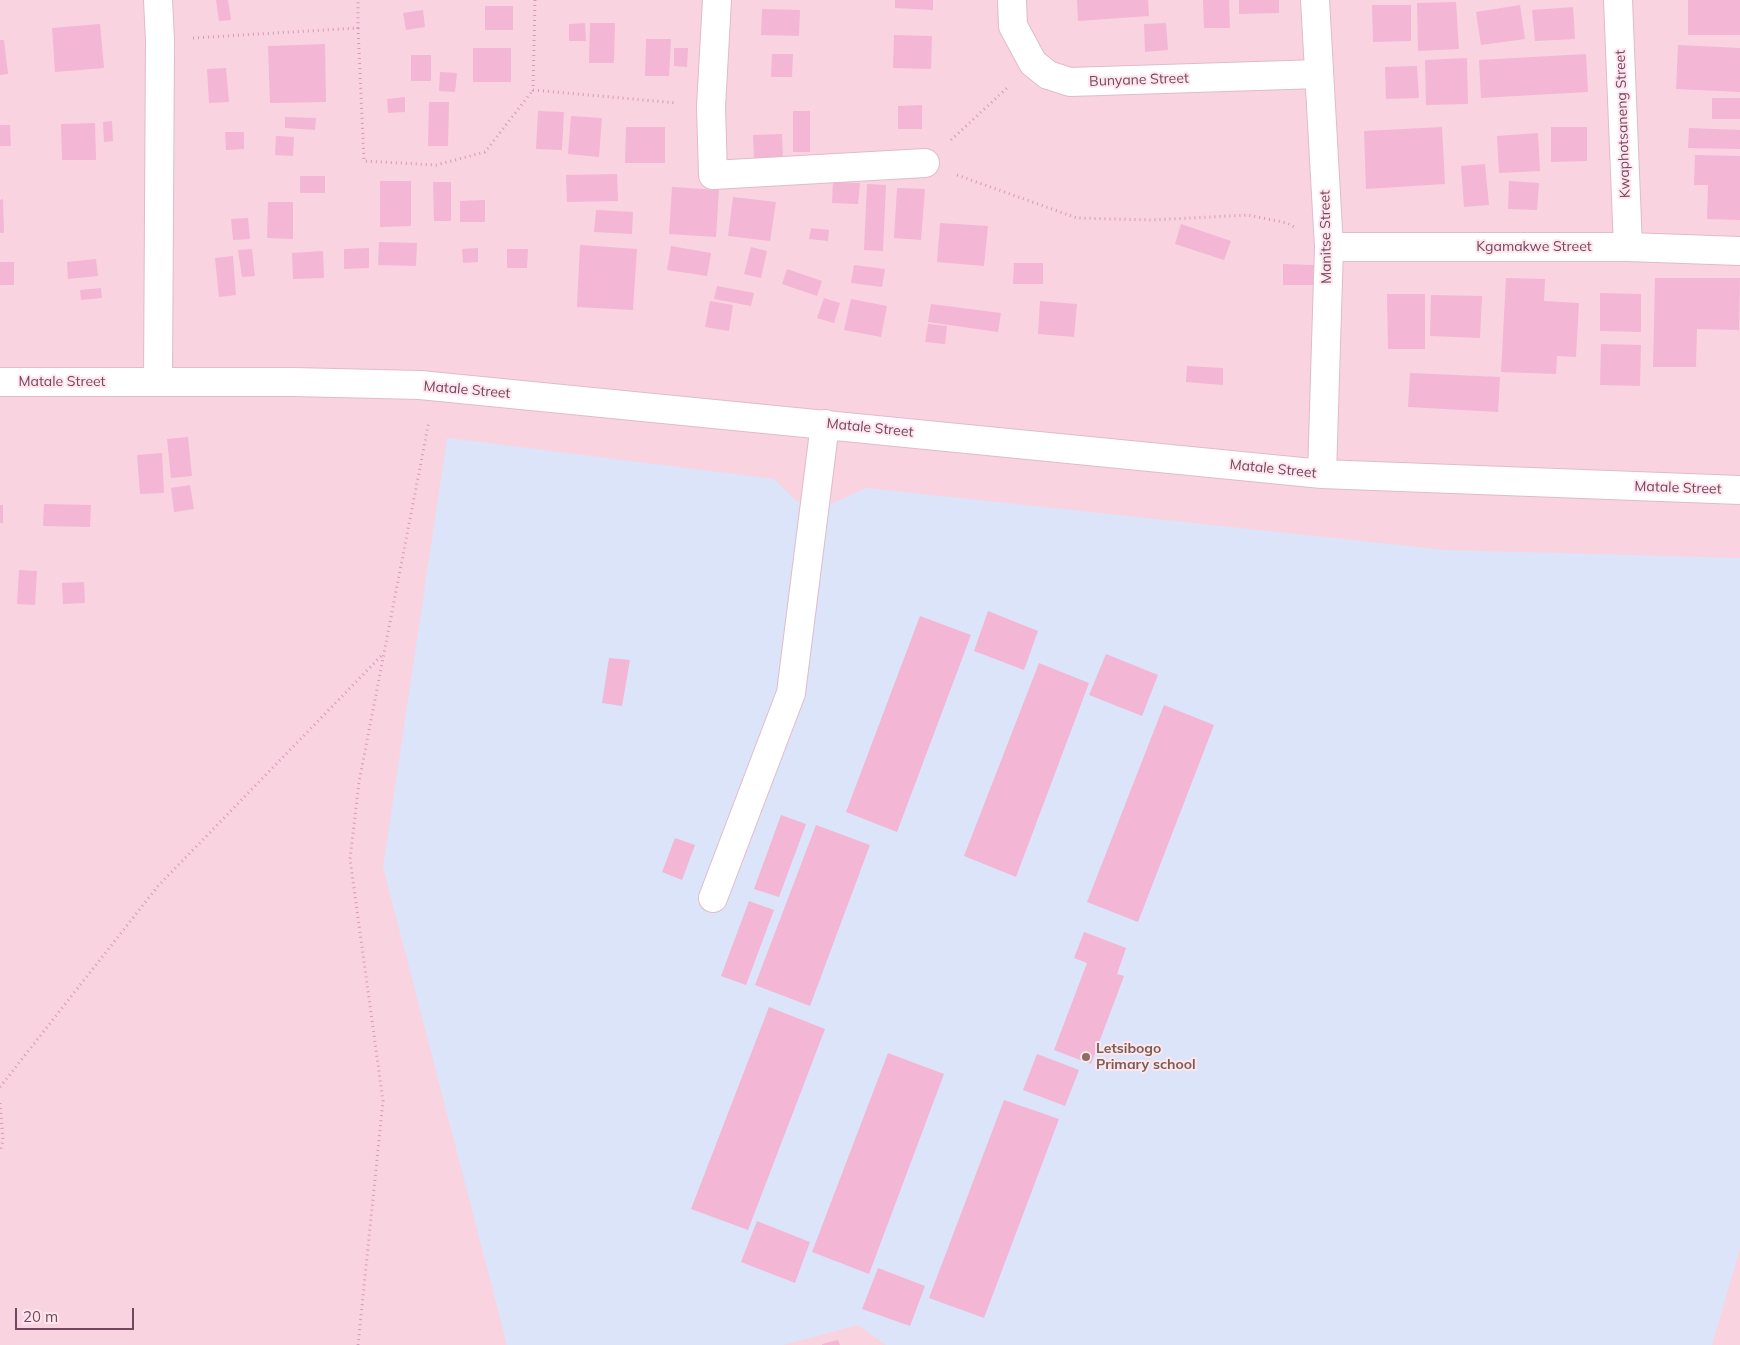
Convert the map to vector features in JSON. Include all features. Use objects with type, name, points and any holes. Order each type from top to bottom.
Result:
[{"type":"street","points":[[158,0],[160,40],[158,382]]},
{"type":"street","points":[[717,0],[711,106],[713,175],[925,163]]},
{"type":"street","name":"Bunyane Street","points":[[1012,0],[1013,26],[1033,63],[1048,76],[1070,82],[1319,74]]},
{"type":"street","name":"Manitse Street","points":[[1315,0],[1329,248],[1322,474]]},
{"type":"street","name":"Kwaphotsaneng Street","points":[[1618,0],[1628,247]]},
{"type":"street","name":"Kgamakwe Street","points":[[1329,248],[1628,247],[1740,251]]},
{"type":"street","name":"Matale Street","points":[[0,382],[360,382],[428,386],[1322,474],[1740,490]]},
{"type":"street","points":[[713,898],[791,693],[825,424]]},
{"type":"path","points":[[358,0],[364,161],[436,165],[485,152],[533,90],[535,0]]},
{"type":"path","points":[[160,40],[358,28]]},
{"type":"path","points":[[1033,63],[925,163],[1077,218],[1151,220],[1248,215],[1288,223],[1329,248]]},
{"type":"path","points":[[533,90],[711,106]]},
{"type":"path","points":[[358,1345],[383,1101],[350,859],[359,782],[384,653],[428,386]]},
{"type":"path","points":[[0,1087],[158,886],[384,653]]},
{"type":"path","points":[[0,1103],[3,1141],[0,1151]]},
{"type":"shaded area","points":[[0,0],[1740,0],[1740,1345],[0,1345]]},
{"type":"shaded area","name":"Letsibogo Primary school","points":[[447,438],[774,479],[796,501],[815,503],[831,504],[866,488],[1446,550],[1740,558],[1740,1248],[1712,1345],[886,1345],[858,1325],[783,1345],[507,1345],[383,867]]},
{"type":"building","points":[[216,0],[228,0],[231,20],[219,21]]},
{"type":"building","points":[[895,0],[933,0],[933,10],[895,8]]},
{"type":"building","points":[[1077,0],[1148,0],[1149,16],[1078,21]]},
{"type":"building","points":[[1203,0],[1229,0],[1230,28],[1204,28]]},
{"type":"building","points":[[1239,0],[1279,0],[1279,13],[1239,14]]},
{"type":"building","points":[[1688,0],[1740,0],[1740,35],[1688,35]]},
{"type":"building","points":[[1456,2],[1459,49],[1418,51],[1417,3]]},
{"type":"building","points":[[1372,5],[1411,5],[1411,41],[1373,42]]},
{"type":"building","points":[[1520,5],[1525,39],[1481,45],[1476,12]]},
{"type":"building","points":[[485,6],[513,6],[513,30],[485,30]]},
{"type":"building","points":[[1573,7],[1575,39],[1535,41],[1532,10]]},
{"type":"building","points":[[762,9],[800,10],[799,36],[761,35]]},
{"type":"building","points":[[423,10],[425,27],[406,30],[403,13]]},
{"type":"building","points":[[585,23],[586,41],[569,41],[569,24]]},
{"type":"building","points":[[590,23],[615,23],[614,63],[589,63]]},
{"type":"building","points":[[1166,23],[1168,50],[1145,52],[1144,24]]},
{"type":"building","points":[[100,24],[104,68],[55,72],[52,28]]},
{"type":"building","points":[[894,35],[932,36],[931,69],[893,68]]},
{"type":"building","points":[[646,39],[671,39],[669,76],[645,76]]},
{"type":"building","points":[[0,40],[4,40],[8,74],[0,75]]},
{"type":"building","points":[[325,44],[326,102],[270,103],[268,46]]},
{"type":"building","points":[[1678,45],[1740,48],[1740,92],[1676,89]]},
{"type":"building","points":[[473,48],[511,48],[511,82],[473,82]]},
{"type":"building","points":[[674,48],[688,48],[687,67],[674,66]]},
{"type":"building","points":[[772,54],[793,54],[792,77],[771,77]]},
{"type":"building","points":[[1586,54],[1588,92],[1481,98],[1479,60]]},
{"type":"building","points":[[411,55],[431,55],[431,81],[411,81]]},
{"type":"building","points":[[1467,58],[1468,104],[1426,105],[1425,60]]},
{"type":"building","points":[[1417,66],[1419,98],[1386,99],[1385,67]]},
{"type":"building","points":[[226,68],[229,102],[209,103],[207,69]]},
{"type":"building","points":[[440,72],[457,73],[455,92],[439,91]]},
{"type":"building","points":[[405,97],[405,112],[388,113],[387,99]]},
{"type":"building","points":[[1712,98],[1740,98],[1740,119],[1712,119]]},
{"type":"building","points":[[429,102],[449,102],[448,146],[428,146]]},
{"type":"building","points":[[922,105],[922,129],[898,129],[898,106]]},
{"type":"building","points":[[538,111],[564,112],[562,150],[536,149]]},
{"type":"building","points":[[793,111],[810,111],[810,152],[793,152]]},
{"type":"building","points":[[571,116],[602,118],[599,157],[568,154]]},
{"type":"building","points":[[285,117],[316,118],[315,130],[285,128]]},
{"type":"building","points":[[112,121],[113,141],[104,142],[103,122]]},
{"type":"building","points":[[95,123],[96,160],[62,160],[61,124]]},
{"type":"building","points":[[0,125],[10,125],[11,146],[0,146]]},
{"type":"building","points":[[626,127],[665,127],[665,163],[625,163]]},
{"type":"building","points":[[1442,127],[1445,184],[1366,189],[1364,131]]},
{"type":"building","points":[[1551,127],[1587,127],[1587,161],[1551,162]]},
{"type":"building","points":[[1689,128],[1740,130],[1740,149],[1688,148]]},
{"type":"building","points":[[225,132],[244,132],[244,149],[226,150]]},
{"type":"building","points":[[1538,133],[1540,171],[1499,173],[1497,136]]},
{"type":"building","points":[[782,134],[783,158],[754,160],[753,135]]},
{"type":"building","points":[[276,136],[294,137],[293,156],[275,155]]},
{"type":"building","points":[[1695,155],[1740,156],[1740,220],[1707,219],[1708,185],[1694,185]]},
{"type":"building","points":[[1485,164],[1489,205],[1464,207],[1461,166]]},
{"type":"building","points":[[617,174],[618,201],[567,202],[566,175]]},
{"type":"building","points":[[300,176],[325,176],[325,193],[300,193]]},
{"type":"building","points":[[380,181],[411,181],[411,226],[380,227]]},
{"type":"building","points":[[1509,181],[1539,183],[1537,210],[1508,209]]},
{"type":"building","points":[[433,182],[451,182],[451,221],[434,221]]},
{"type":"building","points":[[833,182],[860,183],[858,204],[832,203]]},
{"type":"building","points":[[867,184],[886,185],[883,251],[864,250]]},
{"type":"building","points":[[672,187],[719,190],[716,237],[669,234]]},
{"type":"building","points":[[897,188],[925,189],[921,240],[894,238]]},
{"type":"building","points":[[733,197],[776,202],[770,241],[728,236]]},
{"type":"building","points":[[3,199],[4,233],[0,233],[0,200]]},
{"type":"building","points":[[485,200],[485,222],[460,222],[460,201]]},
{"type":"building","points":[[268,202],[293,202],[293,239],[267,238]]},
{"type":"building","points":[[596,210],[633,212],[632,234],[594,232]]},
{"type":"building","points":[[248,218],[250,239],[233,240],[231,219]]},
{"type":"building","points":[[940,223],[988,226],[984,266],[937,262]]},
{"type":"building","points":[[1181,224],[1231,241],[1224,260],[1175,244]]},
{"type":"building","points":[[811,228],[829,230],[828,241],[809,239]]},
{"type":"building","points":[[379,242],[417,243],[416,266],[378,265]]},
{"type":"building","points":[[580,245],[637,249],[633,310],[577,307]]},
{"type":"building","points":[[671,246],[711,253],[707,276],[667,270]]},
{"type":"building","points":[[751,247],[767,251],[761,278],[744,274]]},
{"type":"building","points":[[369,248],[369,268],[344,269],[344,249]]},
{"type":"building","points":[[478,248],[478,262],[463,263],[462,249]]},
{"type":"building","points":[[252,249],[255,276],[242,277],[238,250]]},
{"type":"building","points":[[507,249],[528,249],[527,268],[507,268]]},
{"type":"building","points":[[323,251],[324,278],[293,279],[292,253]]},
{"type":"building","points":[[233,256],[236,295],[219,297],[215,258]]},
{"type":"building","points":[[96,259],[98,276],[68,279],[67,262]]},
{"type":"building","points":[[0,262],[14,262],[14,285],[0,285]]},
{"type":"building","points":[[1014,263],[1043,263],[1043,284],[1013,284]]},
{"type":"building","points":[[1283,264],[1314,265],[1313,285],[1283,285]]},
{"type":"building","points":[[854,265],[885,269],[882,287],[851,283]]},
{"type":"building","points":[[787,269],[822,281],[817,296],[782,284]]},
{"type":"building","points":[[1506,278],[1545,279],[1544,301],[1579,303],[1576,357],[1557,356],[1556,374],[1501,372]]},
{"type":"building","points":[[1655,278],[1740,278],[1739,330],[1697,329],[1696,367],[1653,367]]},
{"type":"building","points":[[717,286],[754,293],[751,306],[714,299]]},
{"type":"building","points":[[101,288],[102,298],[81,300],[80,290]]},
{"type":"building","points":[[1600,293],[1641,294],[1641,332],[1600,331]]},
{"type":"building","points":[[1387,294],[1425,294],[1425,349],[1388,349]]},
{"type":"building","points":[[1431,295],[1482,296],[1480,338],[1430,336]]},
{"type":"building","points":[[824,298],[840,303],[834,323],[817,318]]},
{"type":"building","points":[[851,299],[887,306],[881,337],[844,330]]},
{"type":"building","points":[[710,301],[733,305],[729,331],[705,327]]},
{"type":"building","points":[[1040,301],[1077,304],[1074,337],[1038,334]]},
{"type":"building","points":[[931,304],[1001,313],[998,332],[928,322]]},
{"type":"building","points":[[928,324],[947,326],[945,344],[925,342]]},
{"type":"building","points":[[1601,344],[1641,345],[1640,386],[1600,385]]},
{"type":"building","points":[[1187,366],[1223,368],[1223,385],[1186,382]]},
{"type":"building","points":[[1410,373],[1500,377],[1498,412],[1408,407]]},
{"type":"building","points":[[188,437],[192,476],[171,478],[167,439]]},
{"type":"building","points":[[162,453],[164,493],[140,494],[137,455]]},
{"type":"building","points":[[190,485],[194,509],[174,512],[171,488]]},
{"type":"building","points":[[44,504],[91,505],[90,527],[43,526]]},
{"type":"building","points":[[0,505],[3,505],[3,523],[0,523]]},
{"type":"building","points":[[19,570],[37,571],[35,605],[17,604]]},
{"type":"building","points":[[84,582],[85,603],[63,604],[62,583]]},
{"type":"building","points":[[988,611],[1038,631],[1024,670],[974,651]]},
{"type":"building","points":[[920,616],[971,635],[897,832],[846,812]]},
{"type":"building","points":[[1106,654],[1158,675],[1142,716],[1089,695]]},
{"type":"building","points":[[609,658],[630,660],[622,706],[602,703]]},
{"type":"building","points":[[1039,663],[1089,683],[1016,877],[964,856]]},
{"type":"building","points":[[1164,705],[1214,725],[1138,922],[1087,902]]},
{"type":"building","points":[[781,815],[806,824],[779,897],[754,889]]},
{"type":"building","points":[[816,825],[870,845],[810,1006],[755,985]]},
{"type":"building","points":[[675,838],[695,845],[682,880],[662,872]]},
{"type":"building","points":[[749,901],[774,910],[746,985],[721,976]]},
{"type":"building","points":[[1084,932],[1126,948],[1117,974],[1124,976],[1091,1064],[1054,1050],[1087,963],[1074,958]]},
{"type":"building","points":[[769,1007],[825,1029],[748,1230],[691,1209]]},
{"type":"building","points":[[888,1053],[944,1074],[869,1274],[812,1252]]},
{"type":"building","points":[[1037,1054],[1079,1070],[1065,1106],[1023,1090]]},
{"type":"building","points":[[1004,1100],[1059,1119],[984,1318],[929,1298]]},
{"type":"building","points":[[757,1221],[810,1242],[795,1283],[741,1262]]},
{"type":"building","points":[[878,1268],[925,1286],[910,1326],[862,1309]]},
{"type":"building","points":[[838,1340],[840,1345],[822,1345],[822,1344]]},
{"type":"place","name":"Letsibogo Primary school","points":[[1086,1057]]}]
